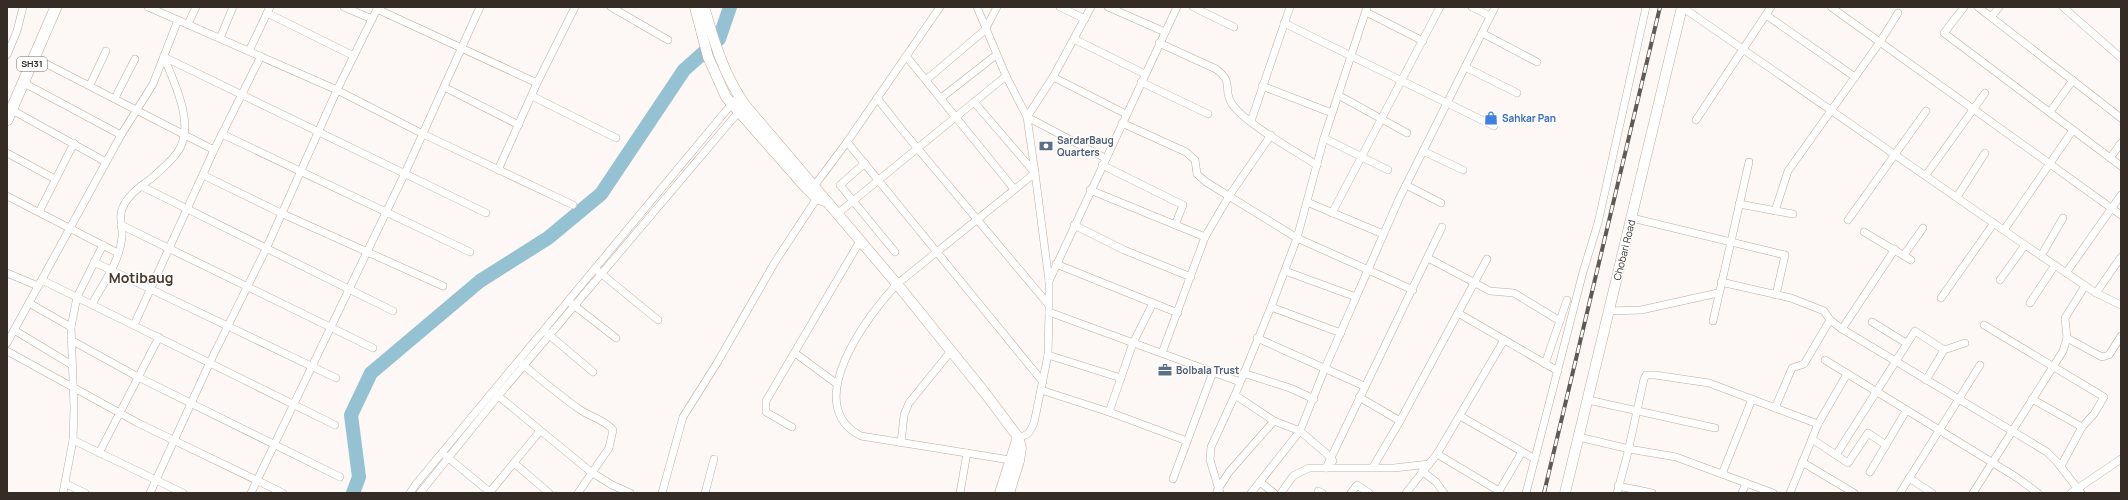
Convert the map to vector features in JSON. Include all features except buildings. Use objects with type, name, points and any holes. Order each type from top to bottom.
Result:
[{"type":"main road","points":[[8,112],[50,7]]},
{"type":"main road","name":"SH31","points":[[8,112],[24,83],[56,7]]},
{"type":"street","points":[[7,55],[17,31],[24,7]]},
{"type":"street","points":[[148,7],[338,90],[423,134],[573,204]]},
{"type":"street","points":[[165,14],[168,7]]},
{"type":"street","points":[[188,24],[196,7]]},
{"type":"street","points":[[220,38],[233,7]]},
{"type":"street","points":[[344,7],[372,19]]},
{"type":"street","points":[[251,493],[405,173],[480,7]]},
{"type":"street","points":[[498,170],[538,83],[576,7]]},
{"type":"street","points":[[610,7],[668,40]]},
{"type":"street","points":[[695,7],[708,57],[719,84],[738,107],[837,214],[897,284],[1018,437],[1020,448],[1019,461],[1009,493]]},
{"type":"street","points":[[411,493],[442,452],[521,363],[575,306],[738,107],[739,96],[730,82],[716,47],[704,7]]},
{"type":"street","points":[[662,493],[683,416],[717,363],[775,262],[819,194],[847,142],[940,7]]},
{"type":"street","points":[[977,7],[985,30],[1027,117],[1049,281],[1048,354],[1043,382],[1034,423],[1026,436],[1018,437]]},
{"type":"street","points":[[926,80],[985,30],[997,7]]},
{"type":"street","points":[[1060,7],[1084,19]]},
{"type":"street","points":[[1027,117],[1053,77],[1091,7]]},
{"type":"street","points":[[1108,7],[1165,32]]},
{"type":"street","points":[[1049,281],[1090,190],[1177,7]]},
{"type":"street","points":[[1193,7],[1234,27]]},
{"type":"street","points":[[1251,120],[1290,7]]},
{"type":"street","points":[[1332,213],[1440,7]]},
{"type":"street","points":[[1472,7],[1490,16]]},
{"type":"street","points":[[1251,493],[1300,431],[1314,399],[1325,368],[1383,234],[1495,7]]},
{"type":"street","points":[[1526,493],[1598,223],[1646,7]]},
{"type":"street","points":[[1682,7],[1832,109],[1894,155],[2085,286],[2121,305]]},
{"type":"street","name":"Chobari Road","points":[[1565,493],[1682,7]]},
{"type":"street","points":[[1696,120],[1771,7]]},
{"type":"street","points":[[1831,7],[1973,109],[2050,162],[2121,215]]},
{"type":"street","points":[[1964,7],[1944,33],[2121,166]]},
{"type":"street","points":[[1978,7],[2121,118]]},
{"type":"street","points":[[1991,17],[1999,7]]},
{"type":"street","points":[[2062,7],[2121,58]]},
{"type":"street","points":[[150,493],[210,362],[283,214],[338,90],[378,8],[538,83]]},
{"type":"street","points":[[1218,492],[1210,460],[1211,447],[1235,395],[1272,307],[1297,238],[1324,138],[1367,9],[1423,41]]},
{"type":"street","points":[[249,50],[269,10],[354,56]]},
{"type":"street","points":[[1775,211],[1788,171],[1880,42],[1898,13]]},
{"type":"street","points":[[1766,15],[1855,77]]},
{"type":"street","points":[[7,343],[121,135],[153,84],[178,20]]},
{"type":"street","points":[[1284,23],[1448,102],[1494,126]]},
{"type":"street","points":[[1482,33],[1537,62]]},
{"type":"street","points":[[1074,39],[1145,74]]},
{"type":"street","points":[[1159,43],[1216,69],[1224,75],[1228,82],[1229,97],[1232,104],[1271,136],[1317,165]]},
{"type":"street","points":[[90,85],[106,51]]},
{"type":"street","points":[[940,98],[996,54]]},
{"type":"street","points":[[134,325],[186,209],[261,56]]},
{"type":"street","points":[[906,56],[1014,189]]},
{"type":"street","points":[[164,57],[486,212]]},
{"type":"street","points":[[92,304],[118,253],[122,237],[121,224],[123,206],[141,186],[176,156],[185,134],[184,116],[164,57]]},
{"type":"street","points":[[35,58],[214,150]]},
{"type":"street","points":[[115,98],[135,58]]},
{"type":"street","points":[[1465,67],[1516,93]]},
{"type":"street","points":[[837,214],[918,150],[1006,76]]},
{"type":"street","points":[[1053,77],[1126,114]]},
{"type":"street","points":[[2050,112],[2073,80]]},
{"type":"street","points":[[1141,82],[1208,114]]},
{"type":"street","points":[[24,83],[121,135]]},
{"type":"street","points":[[1262,86],[1332,113]]},
{"type":"street","points":[[444,87],[518,125]]},
{"type":"street","points":[[1926,176],[1985,93]]},
{"type":"street","points":[[1338,95],[1407,133]]},
{"type":"street","points":[[532,96],[616,138]]},
{"type":"street","points":[[877,98],[976,220],[1048,304]]},
{"type":"street","points":[[974,102],[1035,173]]},
{"type":"street","points":[[521,363],[544,330],[595,268],[738,107]]},
{"type":"street","points":[[1848,220],[1926,111]]},
{"type":"street","points":[[8,112],[74,143],[106,162]]},
{"type":"street","points":[[1027,117],[1183,205],[1175,225]]},
{"type":"street","points":[[1122,123],[1186,152],[1195,160],[1196,169],[1200,177],[1297,238],[1413,290]]},
{"type":"street","points":[[2004,230],[2073,130]]},
{"type":"street","points":[[222,134],[385,213],[470,252]]},
{"type":"street","points":[[1162,353],[1205,237],[1229,196],[1271,136]]},
{"type":"street","points":[[1324,138],[1388,170]]},
{"type":"street","points":[[847,142],[1043,382]]},
{"type":"street","points":[[38,212],[74,143]]},
{"type":"street","points":[[2110,158],[2121,143]]},
{"type":"street","points":[[1423,151],[1462,170]]},
{"type":"street","points":[[1957,197],[1985,153]]},
{"type":"street","points":[[7,154],[55,179]]},
{"type":"street","points":[[1713,321],[1718,293],[1749,162]]},
{"type":"street","points":[[865,163],[840,185],[895,252]]},
{"type":"street","points":[[1010,460],[861,436],[847,426],[838,412],[837,384],[840,370],[872,314],[897,284],[938,253],[976,220],[1035,173]]},
{"type":"street","points":[[203,175],[283,214],[443,286]]},
{"type":"street","points":[[1406,185],[1441,203]]},
{"type":"street","points":[[141,186],[348,290],[394,311]]},
{"type":"street","points":[[1090,190],[1205,237]]},
{"type":"street","points":[[2066,273],[2121,194]]},
{"type":"street","points":[[7,196],[118,253]]},
{"type":"street","points":[[1307,202],[1383,234]]},
{"type":"street","points":[[1739,204],[1793,214]]},
{"type":"street","points":[[1632,218],[1785,255],[1776,295]]},
{"type":"street","points":[[2041,256],[2063,218]]},
{"type":"street","points":[[1941,298],[1994,223]]},
{"type":"street","points":[[121,224],[169,249],[248,286],[373,348]]},
{"type":"street","points":[[1074,225],[1124,250],[1191,277]]},
{"type":"street","points":[[1326,468],[1364,386],[1413,290],[1442,227]]},
{"type":"street","points":[[1904,255],[1923,228]]},
{"type":"street","points":[[1864,232],[1895,249],[1911,260]]},
{"type":"street","points":[[792,427],[773,418],[766,412],[766,401],[860,241]]},
{"type":"street","points":[[63,493],[66,484],[73,440],[74,408],[72,387],[71,327],[78,297],[103,245]]},
{"type":"street","points":[[2000,280],[2025,245]]},
{"type":"street","points":[[1842,329],[1895,249]]},
{"type":"street","points":[[1428,258],[1490,291],[1514,293],[1560,321]]},
{"type":"street","points":[[2096,293],[2121,258]]},
{"type":"street","points":[[1373,467],[1400,421],[1487,259]]},
{"type":"street","points":[[94,262],[336,378]]},
{"type":"street","points":[[1056,264],[1178,313]]},
{"type":"street","points":[[2030,303],[2055,264]]},
{"type":"street","points":[[595,268],[658,320]]},
{"type":"street","points":[[1285,271],[1356,297]]},
{"type":"street","points":[[7,273],[78,297],[335,425]]},
{"type":"street","points":[[1721,282],[1791,298],[1824,311],[1830,320],[1842,329],[2047,452],[2061,466],[2079,491]]},
{"type":"street","points":[[1973,493],[2063,351],[2067,337],[2064,320],[2085,286]]},
{"type":"street","points":[[1609,311],[1641,310],[1718,293]]},
{"type":"street","points":[[568,300],[616,338]]},
{"type":"street","points":[[1545,364],[1567,300]]},
{"type":"street","points":[[29,303],[71,327]]},
{"type":"street","points":[[1109,412],[1133,343],[1153,303]]},
{"type":"street","points":[[1272,307],[1341,333]]},
{"type":"street","points":[[1049,312],[1240,382]]},
{"type":"street","points":[[1458,314],[1558,371]]},
{"type":"street","points":[[1775,408],[1792,368],[1804,364],[1830,320]]},
{"type":"street","points":[[1872,322],[1906,343]]},
{"type":"street","points":[[1984,325],[2104,397],[2094,414],[2082,428],[2061,466]]},
{"type":"street","points":[[14,330],[72,366]]},
{"type":"street","points":[[544,330],[593,372]]},
{"type":"street","points":[[1836,455],[1915,331],[1944,350]]},
{"type":"street","points":[[2067,337],[2102,357],[2109,355],[2121,336]]},
{"type":"street","points":[[100,453],[119,413],[159,338]]},
{"type":"street","points":[[1258,338],[1364,386]]},
{"type":"street","points":[[71,340],[138,377],[275,443],[340,477]]},
{"type":"street","points":[[1406,493],[1436,454],[1504,340]]},
{"type":"street","points":[[1926,380],[1944,350],[1965,343]]},
{"type":"street","points":[[7,351],[119,413],[283,493]]},
{"type":"street","points":[[902,443],[904,415],[909,403],[951,351]]},
{"type":"street","points":[[795,353],[837,384]]},
{"type":"street","points":[[1048,354],[1121,378]]},
{"type":"street","points":[[1825,360],[2038,493]]},
{"type":"street","points":[[521,363],[562,397],[588,415],[608,423],[613,430],[609,448],[578,493]]},
{"type":"street","points":[[1900,493],[1957,399],[1980,365]]},
{"type":"street","points":[[1173,479],[1213,372]]},
{"type":"street","points":[[1244,373],[1290,388],[1314,399]]},
{"type":"street","points":[[1790,493],[1818,424],[1847,374]]},
{"type":"street","points":[[1652,493],[1618,490],[1629,450],[1644,378],[1650,375],[1709,383],[1818,424]]},
{"type":"street","points":[[1041,390],[1109,412],[1187,441]]},
{"type":"street","points":[[495,394],[592,472],[612,485],[630,493]]},
{"type":"street","points":[[420,493],[449,458],[495,394]]},
{"type":"street","points":[[1235,395],[1274,421],[1300,431],[1330,458],[1338,468]]},
{"type":"street","points":[[1359,397],[1400,421]]},
{"type":"street","points":[[1722,474],[1752,399]]},
{"type":"street","points":[[2032,399],[2082,428]]},
{"type":"street","points":[[1588,400],[1715,428]]},
{"type":"street","points":[[1870,472],[1906,411]]},
{"type":"street","points":[[1460,416],[1534,459]]},
{"type":"street","points":[[1218,492],[1229,472],[1274,421]]},
{"type":"street","points":[[442,452],[490,493],[540,431]]},
{"type":"street","points":[[1812,439],[1848,462],[1868,433],[1886,445]]},
{"type":"street","points":[[1579,436],[1629,450],[1676,457],[1773,493]]},
{"type":"street","points":[[1000,493],[1018,437]]},
{"type":"street","points":[[73,440],[183,493]]},
{"type":"street","points":[[1436,454],[1499,492],[1522,452]]},
{"type":"street","points":[[960,493],[967,453]]},
{"type":"street","points":[[705,493],[714,459]]},
{"type":"street","points":[[2070,493],[2079,491],[2121,459]]},
{"type":"street","points":[[1802,462],[1854,493]]},
{"type":"street","points":[[514,463],[549,493]]},
{"type":"street","points":[[1282,493],[1293,476],[1302,470],[1326,468],[1394,468],[1429,464]]},
{"type":"street","points":[[1422,471],[1436,482],[1444,493]]},
{"type":"street","points":[[1909,478],[1932,493]]},
{"type":"street","points":[[1260,482],[1274,493]]},
{"type":"street","points":[[1742,493],[1746,483]]},
{"type":"street","points":[[66,484],[85,493]]},
{"type":"street","points":[[1351,493],[1357,486],[1369,493]]},
{"type":"waterway","points":[[353,493],[359,477],[351,415],[371,373],[480,281],[548,238],[601,194],[684,70],[719,39],[730,7]]},
{"type":"railway","points":[[1544,493],[1660,7]]},
{"type":"place","name":"Sahkar Pan","points":[[1491,118]]},
{"type":"place","name":"SardarBaug Quarters","points":[[1046,146]]},
{"type":"place","name":"Bolbala Trust","points":[[1165,370]]},
{"type":"district","name":"Motibaug","points":[[141,278]]}]
